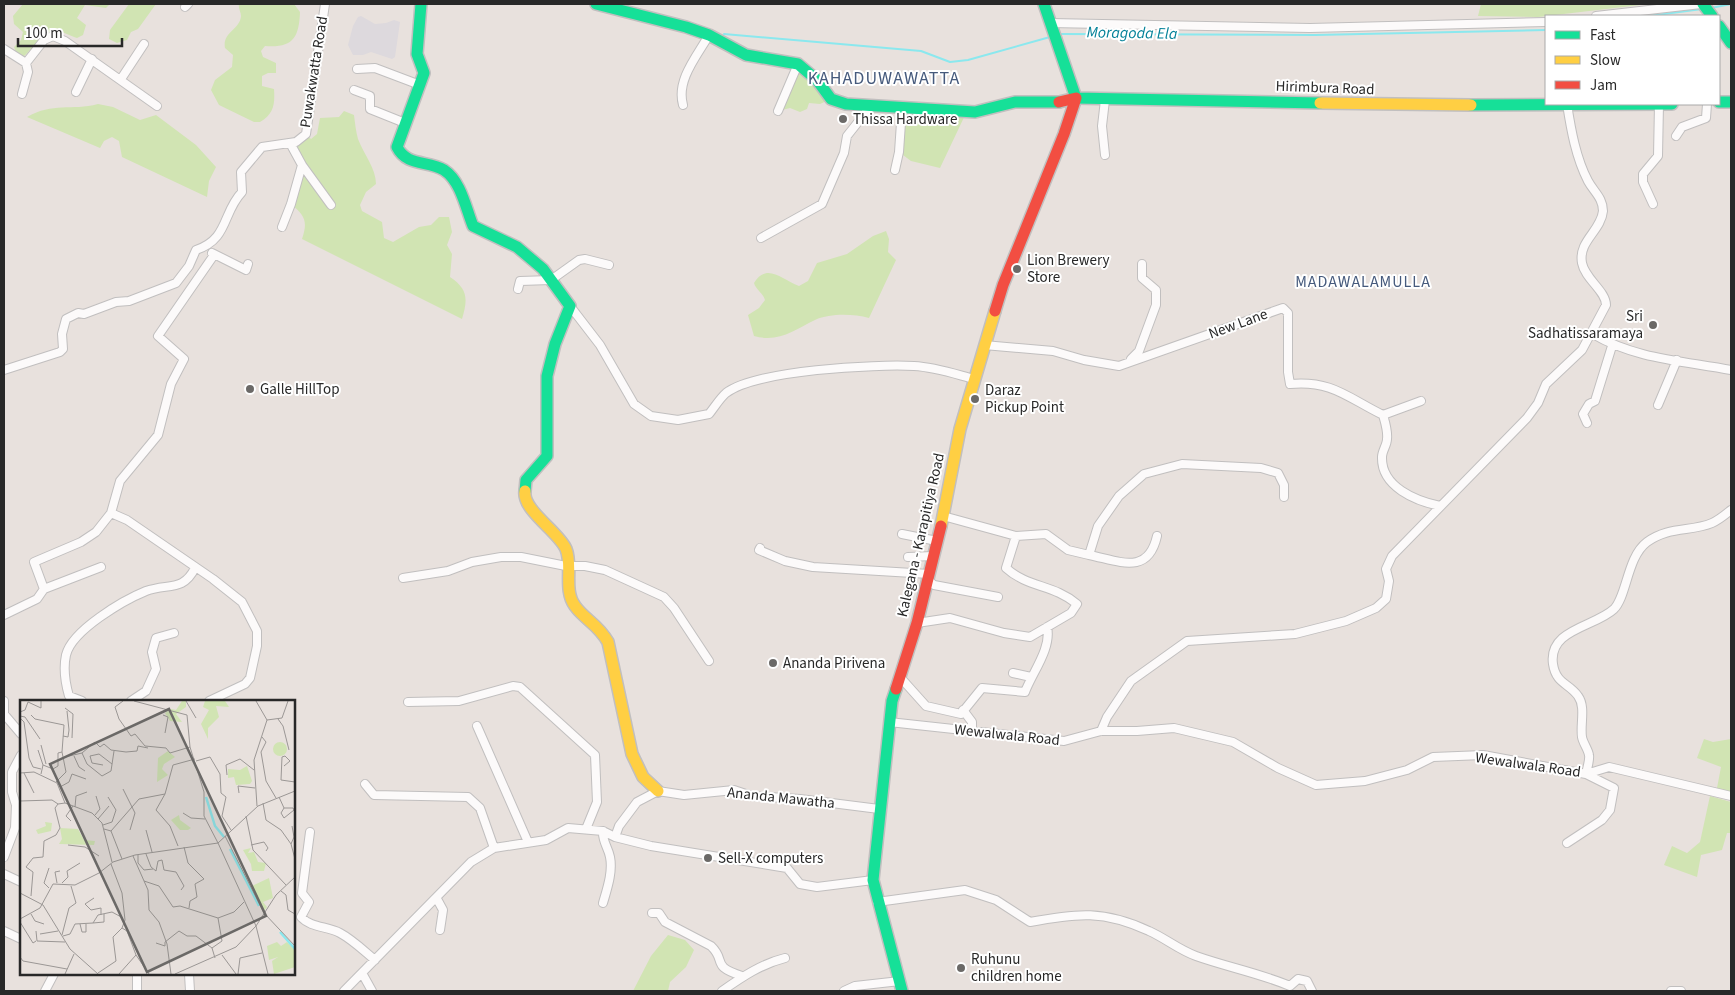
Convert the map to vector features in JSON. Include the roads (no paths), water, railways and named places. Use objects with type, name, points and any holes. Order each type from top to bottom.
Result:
[{"type":"main road","points":[[420,4],[417,54],[424,73],[397,147],[399,153],[404,158],[443,170],[455,184],[473,226],[517,247],[543,269],[570,306],[555,344],[547,376],[547,456],[526,480],[524,495],[532,509],[566,549],[566,566],[574,605],[601,629],[608,642],[632,754],[643,777],[658,791]]},
{"type":"main road","points":[[596,4],[686,27],[709,35],[746,55],[798,64]]},
{"type":"main road","points":[[1044,4],[1056,44],[1076,98]]},
{"type":"main road","points":[[1702,4],[1711,15]]},
{"type":"main road","points":[[1720,27],[1731,43]]},
{"type":"main road","name":"Hirimbura Road","points":[[798,64],[817,80],[831,100],[870,108],[975,112],[1015,102],[1058,102],[1076,98],[1105,100],[1282,101],[1372,105],[1545,104]]},
{"type":"main road","name":"Kalegana - Karapitiya Road","points":[[901,986],[877,902],[873,880],[889,722],[937,541],[960,429],[984,345],[1003,285],[1076,98]]},
{"type":"street","name":"Puwakwatta Road","points":[[4,370],[60,352],[63,349],[62,334],[66,319],[116,302],[129,302],[176,283],[189,266],[196,250],[207,246],[222,232],[237,198],[242,192],[241,172],[262,147],[296,142],[306,134],[325,4]]},
{"type":"street","points":[[1605,15],[1702,4]]},
{"type":"street","points":[[1051,25],[1310,28],[1545,22]]},
{"type":"street","points":[[682,105],[681,90],[687,73],[709,35]]},
{"type":"street","points":[[26,63],[44,40],[53,36],[65,40],[122,79],[157,106]]},
{"type":"street","points":[[122,79],[144,44]]},
{"type":"street","points":[[4,49],[26,63],[28,72],[22,94]]},
{"type":"street","points":[[76,92],[92,59]]},
{"type":"street","points":[[778,111],[798,64]]},
{"type":"street","points":[[357,69],[375,68],[420,85]]},
{"type":"street","points":[[354,90],[370,96],[370,109],[405,124]]},
{"type":"street","points":[[1105,100],[1102,126],[1105,155]]},
{"type":"street","points":[[1100,731],[1131,681],[1186,641],[1295,634],[1346,621],[1376,608],[1386,599],[1389,581],[1386,570],[1392,556],[1526,418],[1538,403],[1546,384],[1582,350],[1592,334],[1606,300],[1584,270],[1582,252],[1601,218],[1603,210],[1601,198],[1589,182],[1581,164],[1567,105]]},
{"type":"street","points":[[1653,204],[1643,182],[1643,174],[1658,156],[1659,105]]},
{"type":"street","points":[[1676,136],[1682,127],[1706,118],[1707,105]]},
{"type":"street","points":[[761,238],[822,204],[844,153],[847,136],[870,108]]},
{"type":"street","points":[[895,170],[899,152],[902,108]]},
{"type":"street","points":[[290,143],[302,165],[331,205]]},
{"type":"street","points":[[282,227],[291,204],[302,165]]},
{"type":"street","points":[[207,246],[214,255]]},
{"type":"street","points":[[214,255],[218,254],[246,270],[248,264]]},
{"type":"street","points":[[44,589],[34,562],[96,532],[111,513],[120,481],[158,436],[171,384],[184,359],[158,336],[214,255]]},
{"type":"street","points":[[518,289],[520,281],[551,280],[579,260],[585,259],[608,265]]},
{"type":"street","points":[[1130,360],[1139,351],[1148,321],[1156,305],[1156,290],[1142,278],[1142,264]]},
{"type":"street","points":[[570,306],[600,345],[634,404],[651,416],[678,420],[709,414],[725,394],[740,385],[806,371],[914,366],[939,369],[974,379]]},
{"type":"street","name":"New Lane","points":[[984,345],[1052,351],[1084,360],[1119,366],[1130,360],[1221,331],[1283,308],[1288,313],[1288,372],[1290,384],[1309,382],[1334,387],[1356,402],[1384,415]]},
{"type":"street","points":[[1592,334],[1612,346],[1637,354],[1731,370]]},
{"type":"street","points":[[1587,423],[1583,414],[1589,404],[1595,401],[1612,346]]},
{"type":"street","points":[[1658,405],[1677,360]]},
{"type":"street","points":[[1422,401],[1384,415],[1387,438],[1382,458],[1386,475],[1401,490],[1420,502],[1440,506]]},
{"type":"street","points":[[1088,555],[1098,526],[1119,496],[1144,474],[1182,464],[1261,468],[1278,473],[1284,484],[1284,497]]},
{"type":"street","points":[[1567,843],[1602,820],[1610,810],[1614,788],[1586,774],[1589,756],[1582,738],[1581,701],[1577,694],[1563,684],[1557,676],[1553,658],[1556,646],[1566,634],[1601,618],[1617,606],[1630,569],[1646,542],[1670,530],[1712,523],[1731,510]]},
{"type":"street","points":[[111,513],[127,520],[213,579],[242,602],[257,631],[258,646],[250,678],[245,684],[211,700]]},
{"type":"street","points":[[943,516],[1016,536],[1046,534],[1068,550],[1136,564],[1146,560],[1154,547],[1156,536]]},
{"type":"street","points":[[902,534],[937,541]]},
{"type":"street","points":[[916,623],[950,618],[1004,633],[1030,637],[1071,613],[1077,604],[1063,593],[1018,578],[1006,568],[1016,536]]},
{"type":"street","points":[[760,548],[759,550],[785,561],[813,568],[928,577],[934,585],[998,596]]},
{"type":"street","points":[[908,557],[933,556]]},
{"type":"street","points":[[403,578],[448,571],[472,562],[501,557],[521,557],[566,566],[585,566],[606,570],[664,597],[674,608],[709,661]]},
{"type":"street","points":[[4,615],[37,599],[44,589],[101,567]]},
{"type":"street","points":[[79,700],[69,696],[64,676],[66,653],[83,629],[112,609],[147,591],[181,584],[190,579],[196,568]]},
{"type":"street","points":[[900,677],[926,706],[961,714],[982,688],[1025,692],[1044,652],[1049,634],[1047,627]]},
{"type":"street","points":[[132,700],[146,691],[156,669],[152,652],[156,638],[174,633]]},
{"type":"street","points":[[1013,672],[1031,677]]},
{"type":"street","points":[[408,702],[459,701],[513,686],[528,692],[595,756],[597,802],[586,829]]},
{"type":"street","points":[[4,702],[4,714],[20,733]]},
{"type":"street","points":[[963,710],[972,722],[972,732]]},
{"type":"street","name":"Wewalwala Road","points":[[889,722],[1064,741],[1100,731],[1137,732],[1174,728],[1233,742],[1278,768],[1316,784],[1365,781],[1407,770],[1433,757],[1483,755],[1586,774],[1609,767],[1731,796]]},
{"type":"street","points":[[477,726],[528,842]]},
{"type":"street","points":[[4,857],[15,828],[19,806],[12,792],[12,772],[20,757]]},
{"type":"street","points":[[365,784],[374,795],[468,797],[480,808],[494,848]]},
{"type":"street","name":"Ananda Mawatha","points":[[658,791],[684,795],[734,790],[752,796],[800,799],[879,809]]},
{"type":"street","points":[[615,837],[619,826],[637,802],[658,791]]},
{"type":"street","points":[[344,991],[471,862],[494,848],[546,840],[568,828],[603,831],[615,837],[652,846],[787,868],[800,884],[817,887],[873,880]]},
{"type":"street","points":[[603,831],[602,837],[610,857],[610,882],[603,903]]},
{"type":"street","points":[[310,832],[302,893],[310,902],[300,917],[307,924],[326,927],[342,934],[375,960]]},
{"type":"street","points":[[4,874],[20,882]]},
{"type":"street","points":[[877,902],[965,890],[996,900],[1030,922],[1074,914],[1110,917],[1148,931],[1193,955],[1267,976],[1290,986]]},
{"type":"street","points":[[437,898],[444,910],[440,930]]},
{"type":"street","points":[[652,913],[659,913],[665,922],[711,946],[716,950],[719,963],[726,971],[742,976]]},
{"type":"street","points":[[4,931],[20,939]]},
{"type":"street","points":[[722,991],[742,976],[771,961],[785,958]]},
{"type":"street","points":[[362,974],[372,991]]},
{"type":"street","points":[[45,991],[53,975]]},
{"type":"street","points":[[137,975],[137,991]]},
{"type":"street","points":[[189,975],[190,991]]},
{"type":"street","points":[[1282,991],[1298,979],[1307,981],[1312,991]]},
{"type":"street","points":[[844,991],[855,986],[901,986]]},
{"type":"street","points":[[1671,991],[1681,991]]},
{"type":"waterway","name":"Moragoda Ela","points":[[1711,8],[1731,4]]},
{"type":"waterway","name":"Moragoda Ela","points":[[1657,15],[1702,9]]},
{"type":"waterway","name":"Moragoda Ela","points":[[1059,34],[1315,35],[1545,30]]},
{"type":"waterway","name":"Moragoda Ela","points":[[724,34],[921,51],[950,62],[968,60],[1050,37]]},
{"type":"place","name":"Thissa Hardware","points":[[843,119]]},
{"type":"place","name":"Lion Brewery Store","points":[[1017,269]]},
{"type":"place","name":"Sri Sadhatissaramaya","points":[[1653,325]]},
{"type":"place","name":"Galle HillTop","points":[[250,389]]},
{"type":"place","name":"Daraz Pickup Point","points":[[975,399]]},
{"type":"place","name":"Ananda Pirivena","points":[[773,663]]},
{"type":"place","name":"Sell-X computers","points":[[708,858]]},
{"type":"place","name":"Ruhunu children home","points":[[961,968]]},
{"type":"district","name":"KAHADUWAWATTA","points":[[884,78]]},
{"type":"district","name":"MADAWALAMULLA","points":[[1363,282]]}]
